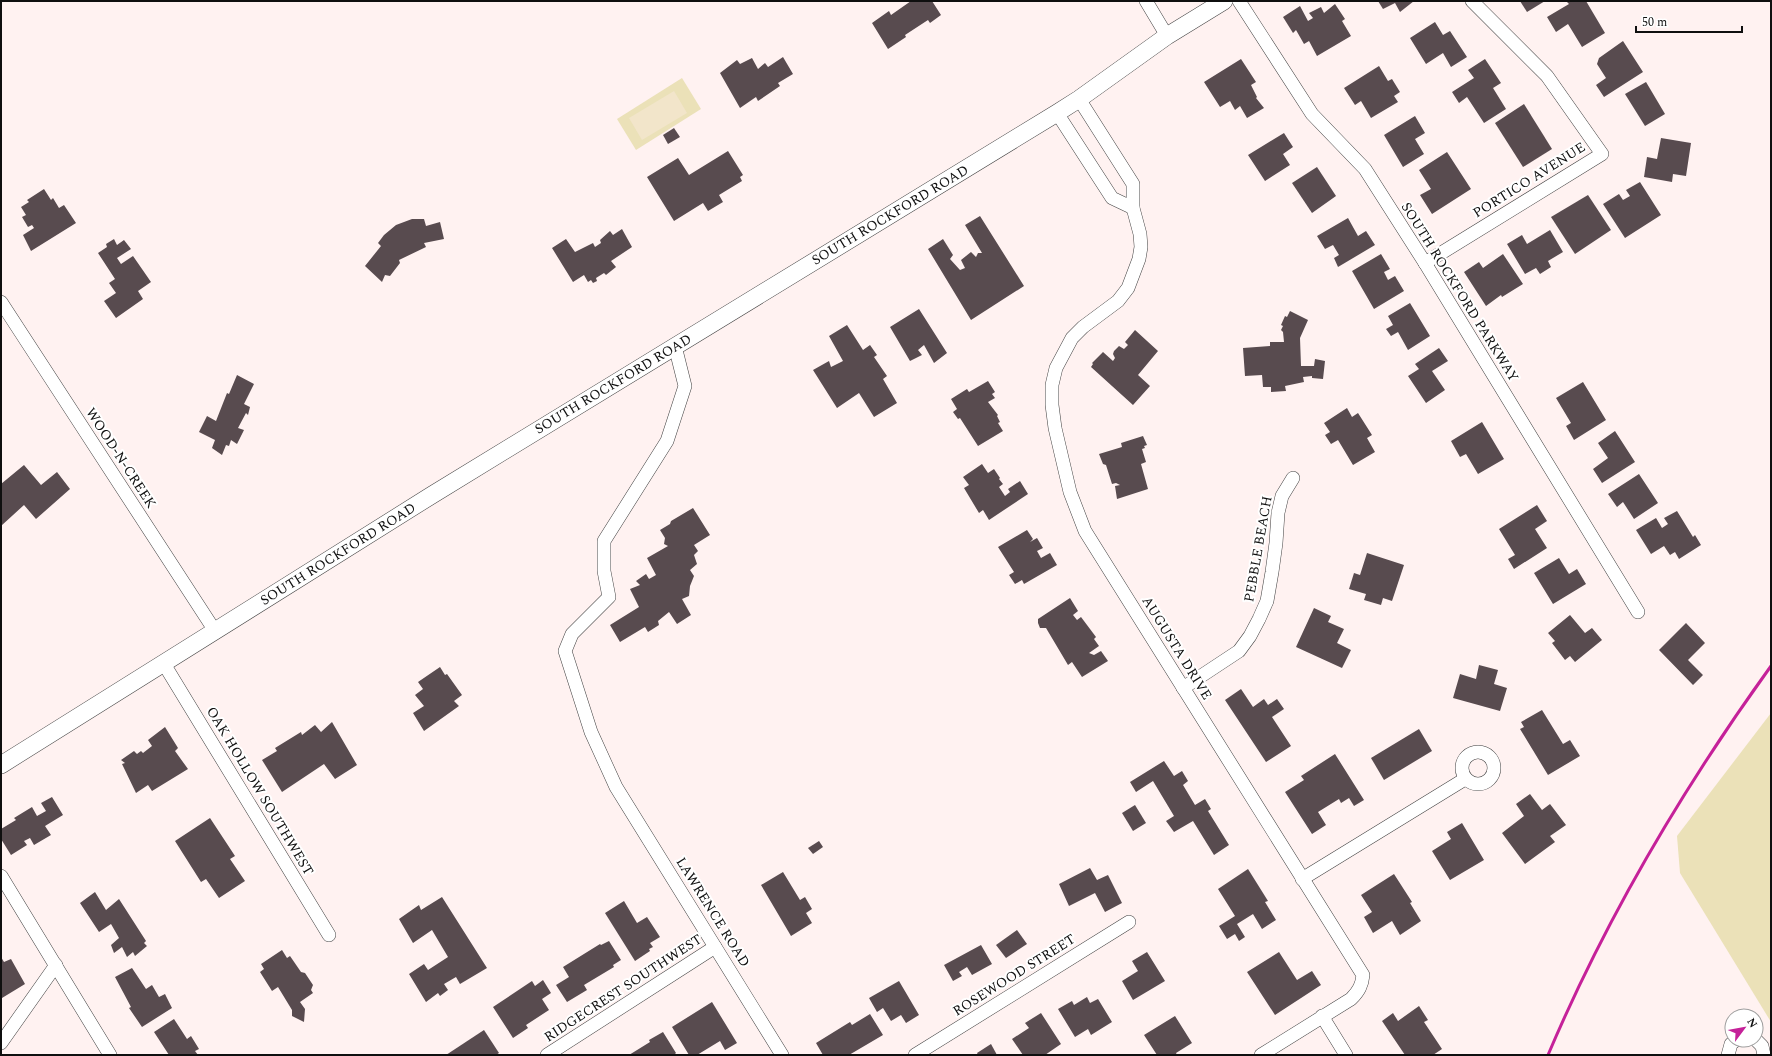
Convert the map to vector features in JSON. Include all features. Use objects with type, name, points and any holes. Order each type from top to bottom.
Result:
[{"type":"street","points":[[1146,1],[1167,36]]},
{"type":"street","name":"SOUTH ROCKFORD ROAD","points":[[1,765],[432,496],[1057,113],[1167,36],[1224,1]]},
{"type":"street","name":"SOUTH ROCKFORD PARKWAY","points":[[1239,1],[1312,114],[1365,169],[1425,263],[1638,612]]},
{"type":"street","name":"PORTICO AVENUE","points":[[1425,263],[1602,154],[1547,76],[1472,1]]},
{"type":"street","name":"AUGUSTA DRIVE","points":[[1079,99],[1133,184],[1133,208],[1139,228],[1141,247],[1139,259],[1128,288],[1118,301],[1083,327],[1072,338],[1056,368],[1052,385],[1052,405],[1055,428],[1067,479],[1077,511],[1085,531],[1363,975],[1362,983],[1358,992],[1351,999],[1261,1055]]},
{"type":"street","points":[[1057,113],[1112,198],[1133,208]]},
{"type":"street","name":"WOOD-N-CREEK","points":[[1,302],[215,631]]},
{"type":"street","name":"LAWRENCE ROAD","points":[[675,346],[685,386],[667,441],[604,541],[604,571],[609,597],[572,634],[565,651],[591,732],[616,787],[782,1055]]},
{"type":"street","name":"PEBBLE BEACH","points":[[1183,688],[1239,650],[1250,636],[1259,619],[1267,601],[1276,543],[1278,513],[1282,496],[1293,478]]},
{"type":"street","name":"OAK HOLLOW SOUTHWEST","points":[[164,664],[329,935]]},
{"type":"street","points":[[1302,879],[1465,779]]},
{"type":"street","points":[[1,876],[110,1055]]},
{"type":"street","name":"ROSEWOOD STREET","points":[[915,1055],[1129,922]]},
{"type":"street","name":"RIDGECREST SOUTHWEST","points":[[547,1055],[715,947]]},
{"type":"street","points":[[1,1043],[56,965]]},
{"type":"street","points":[[1322,1016],[1346,1055]]},
{"type":"shaded area","points":[[682,78],[701,109],[636,150],[617,119]]},
{"type":"shaded area","points":[[674,91],[687,113],[642,140],[629,118]]},
{"type":"shaded area","points":[[1771,713],[1771,1022],[1764,1008],[1762,1008],[1680,873],[1677,836]]},
{"type":"building","points":[[911,1],[932,1],[941,15],[930,23],[928,20],[905,35],[906,37],[888,49],[872,23],[889,11],[891,15]]},
{"type":"building","points":[[1378,1],[1414,1],[1400,12],[1395,3],[1383,9]]},
{"type":"building","points":[[1520,1],[1545,1],[1527,12]]},
{"type":"building","points":[[1586,1],[1605,33],[1582,47],[1568,24],[1556,32],[1547,17],[1569,4],[1567,2]]},
{"type":"building","points":[[1335,4],[1345,19],[1342,21],[1351,36],[1317,56],[1309,41],[1304,44],[1296,30],[1293,33],[1283,17],[1300,6],[1308,21],[1313,18],[1309,13],[1321,7],[1324,13]]},
{"type":"building","points":[[1435,22],[1443,35],[1450,31],[1467,57],[1451,67],[1443,53],[1426,64],[1410,38]]},
{"type":"building","points":[[1623,41],[1643,72],[1604,97],[1596,85],[1606,78],[1597,64],[1599,58]]},
{"type":"building","points":[[783,57],[793,74],[778,83],[780,86],[758,101],[756,97],[740,108],[720,73],[737,60],[740,64],[752,58],[758,69],[765,63],[768,67]]},
{"type":"building","points":[[1241,59],[1256,82],[1251,85],[1257,97],[1256,98],[1264,108],[1247,118],[1240,106],[1235,110],[1230,101],[1220,107],[1204,82]]},
{"type":"building","points":[[1485,59],[1501,83],[1493,88],[1506,109],[1484,123],[1467,97],[1459,103],[1452,92],[1474,78],[1468,70]]},
{"type":"building","points":[[1379,66],[1388,81],[1392,79],[1400,92],[1394,96],[1398,102],[1371,118],[1361,101],[1355,105],[1344,88]]},
{"type":"building","points":[[1646,82],[1665,114],[1645,126],[1625,94]]},
{"type":"building","points":[[1524,104],[1552,149],[1523,167],[1495,123]]},
{"type":"building","points":[[1415,116],[1425,133],[1415,139],[1424,154],[1403,167],[1384,135]]},
{"type":"building","points":[[674,128],[680,137],[668,144],[663,135]]},
{"type":"building","points":[[1284,133],[1293,147],[1283,154],[1290,165],[1265,181],[1248,155]]},
{"type":"building","points":[[1661,138],[1691,143],[1686,176],[1673,174],[1672,182],[1644,177],[1647,157],[1657,159]]},
{"type":"building","points":[[728,151],[743,175],[740,177],[742,181],[719,195],[723,202],[708,211],[703,203],[674,221],[647,177],[678,158],[689,175]]},
{"type":"building","points":[[1447,152],[1471,189],[1432,214],[1420,195],[1431,189],[1419,170]]},
{"type":"building","points":[[1317,167],[1336,196],[1312,213],[1292,183]]},
{"type":"building","points":[[1640,182],[1661,215],[1625,238],[1603,204],[1619,194],[1623,200],[1630,196],[1626,190]]},
{"type":"building","points":[[44,189],[51,200],[53,198],[59,208],[64,205],[76,223],[31,251],[23,235],[34,228],[32,225],[28,227],[22,217],[26,215],[21,207],[29,202],[27,200]]},
{"type":"building","points":[[1588,195],[1611,230],[1575,254],[1551,217]]},
{"type":"building","points":[[980,216],[1024,286],[971,320],[928,249],[943,239],[953,255],[950,259],[960,270],[965,268],[961,260],[971,252],[976,257],[978,253],[982,253],[965,225]]},
{"type":"building","points":[[1348,218],[1358,236],[1366,231],[1375,245],[1338,267],[1334,258],[1339,255],[1333,245],[1325,249],[1317,236]]},
{"type":"building","points":[[412,219],[424,219],[426,226],[440,222],[444,239],[424,243],[426,247],[399,260],[400,263],[390,276],[385,275],[382,282],[365,266],[381,246],[378,243],[384,235],[396,225]]},
{"type":"building","points":[[622,229],[632,247],[611,261],[616,267],[606,275],[604,273],[596,278],[597,281],[593,283],[591,280],[588,282],[584,275],[573,282],[552,248],[566,239],[575,252],[593,243],[595,247],[601,243],[600,240],[610,231],[613,235]]},
{"type":"building","points":[[1550,230],[1563,252],[1548,261],[1551,267],[1540,274],[1536,268],[1525,274],[1507,244],[1522,235],[1527,244]]},
{"type":"building","points":[[114,239],[117,245],[124,240],[131,249],[117,258],[121,264],[133,256],[151,282],[138,291],[143,299],[116,318],[104,301],[116,293],[109,283],[115,279],[98,253],[107,247],[106,244]]},
{"type":"building","points":[[1381,254],[1390,269],[1384,272],[1388,280],[1395,276],[1404,291],[1374,309],[1352,271]]},
{"type":"building","points":[[1503,254],[1523,284],[1502,297],[1501,295],[1486,306],[1464,272],[1479,262],[1483,268]]},
{"type":"building","points":[[1410,303],[1430,336],[1408,350],[1398,332],[1391,336],[1386,329],[1393,325],[1388,316]]},
{"type":"building","points":[[919,309],[947,353],[934,363],[924,345],[918,350],[922,355],[910,361],[890,327]]},
{"type":"building","points":[[1290,311],[1308,320],[1300,338],[1301,366],[1314,366],[1315,359],[1325,361],[1323,379],[1312,378],[1312,376],[1303,377],[1304,382],[1285,386],[1286,391],[1271,392],[1271,387],[1263,387],[1262,375],[1245,376],[1243,348],[1270,346],[1270,342],[1284,342],[1283,332],[1281,330],[1283,326],[1281,325],[1285,316],[1287,317]]},
{"type":"building","points":[[847,325],[863,350],[870,345],[877,355],[874,357],[887,376],[883,379],[897,403],[874,417],[859,393],[837,408],[813,370],[829,361],[831,367],[843,361],[829,336]]},
{"type":"building","points":[[1135,330],[1158,351],[1138,375],[1150,386],[1133,405],[1091,367],[1093,364],[1092,363],[1103,352],[1113,361],[1115,358],[1113,354],[1114,351],[1119,346],[1124,349],[1128,345],[1125,342]]},
{"type":"building","points":[[1439,348],[1448,361],[1432,371],[1445,390],[1426,403],[1408,376],[1419,369],[1415,364]]},
{"type":"building","points":[[237,375],[254,384],[244,404],[250,407],[248,415],[246,413],[238,428],[244,430],[237,444],[231,440],[229,446],[226,445],[222,455],[212,448],[215,440],[199,432],[207,416],[216,421],[227,393],[229,394]]},
{"type":"building","points":[[988,381],[995,392],[992,394],[995,398],[988,402],[998,415],[997,416],[1000,422],[998,423],[1003,431],[978,446],[960,418],[958,419],[953,412],[957,409],[951,399],[967,389],[969,392]]},
{"type":"building","points":[[1583,382],[1606,420],[1574,440],[1566,426],[1571,423],[1556,398]]},
{"type":"building","points":[[1347,408],[1352,417],[1358,413],[1372,435],[1367,438],[1375,452],[1353,465],[1338,440],[1331,444],[1325,435],[1330,432],[1324,423]]},
{"type":"building","points":[[1482,422],[1504,459],[1478,474],[1466,454],[1460,457],[1451,441]]},
{"type":"building","points":[[1615,431],[1635,462],[1602,483],[1593,469],[1608,458],[1598,443]]},
{"type":"building","points":[[1143,436],[1147,445],[1142,449],[1146,462],[1141,464],[1148,489],[1117,499],[1115,486],[1120,485],[1116,483],[1112,484],[1106,465],[1103,464],[1099,454],[1122,447],[1121,443]]},
{"type":"building","points":[[982,464],[988,473],[994,469],[1003,484],[999,487],[1005,496],[1010,492],[1008,489],[1020,481],[1028,494],[989,520],[983,510],[979,513],[964,488],[969,485],[963,477]]},
{"type":"building","points":[[24,465],[41,485],[57,472],[70,489],[36,519],[24,505],[1,526],[1,484]]},
{"type":"building","points":[[1639,474],[1658,503],[1634,519],[1623,502],[1617,507],[1608,494]]},
{"type":"building","points":[[1537,505],[1547,521],[1535,529],[1547,548],[1514,569],[1508,559],[1515,555],[1499,529]]},
{"type":"building","points":[[693,508],[710,535],[694,545],[698,551],[694,555],[697,564],[690,570],[694,576],[690,586],[689,596],[682,599],[691,615],[677,624],[669,612],[658,621],[659,625],[648,632],[645,627],[620,642],[610,625],[639,607],[630,589],[640,585],[636,581],[646,574],[649,579],[656,575],[647,558],[668,546],[664,544],[665,538],[660,530],[670,524],[671,521]]},
{"type":"building","points":[[1677,511],[1693,537],[1695,535],[1701,545],[1679,559],[1675,552],[1670,555],[1664,546],[1651,554],[1636,530],[1656,518],[1662,528],[1668,524],[1664,518]]},
{"type":"building","points":[[1027,530],[1033,539],[1030,542],[1037,538],[1043,548],[1037,551],[1041,558],[1050,553],[1057,565],[1024,584],[1022,580],[1015,584],[1009,575],[1014,572],[998,547]]},
{"type":"building","points":[[1367,553],[1404,565],[1392,601],[1383,598],[1381,605],[1364,600],[1366,594],[1349,589],[1354,573],[1360,575]]},
{"type":"building","points":[[1559,558],[1569,574],[1577,569],[1586,584],[1553,604],[1534,573]]},
{"type":"building","points":[[1070,598],[1078,611],[1073,615],[1077,620],[1081,617],[1096,637],[1094,639],[1099,646],[1089,653],[1094,655],[1101,651],[1108,661],[1082,677],[1072,662],[1068,665],[1046,628],[1040,628],[1038,623],[1038,619]]},
{"type":"building","points":[[1314,608],[1331,616],[1328,622],[1344,629],[1337,643],[1351,650],[1342,668],[1296,647]]},
{"type":"building","points":[[1570,615],[1585,633],[1592,628],[1602,640],[1575,662],[1570,656],[1565,660],[1552,643],[1555,641],[1548,633]]},
{"type":"building","points":[[1686,623],[1705,643],[1688,660],[1703,675],[1693,685],[1659,650]]},
{"type":"building","points":[[1479,665],[1498,670],[1494,684],[1507,688],[1500,711],[1453,698],[1460,674],[1476,679]]},
{"type":"building","points":[[440,667],[462,695],[454,701],[459,706],[424,731],[413,713],[424,706],[415,695],[423,689],[418,682]]},
{"type":"building","points":[[1241,689],[1253,707],[1264,699],[1268,705],[1277,699],[1284,709],[1272,717],[1291,746],[1266,762],[1225,700]]},
{"type":"building","points":[[1542,710],[1563,744],[1570,740],[1580,756],[1548,775],[1520,729],[1524,727],[1521,722]]},
{"type":"building","points":[[332,722],[357,765],[335,779],[324,764],[282,792],[262,760],[277,751],[275,748],[301,732],[302,735],[315,725],[321,732]]},
{"type":"building","points":[[165,727],[178,748],[175,751],[188,769],[152,791],[148,785],[136,793],[122,764],[125,763],[121,760],[134,751],[137,754],[141,751],[143,753],[152,746],[148,740]]},
{"type":"building","points":[[1419,729],[1432,751],[1384,780],[1371,758]]},
{"type":"building","points":[[1335,754],[1364,800],[1354,806],[1349,798],[1341,803],[1339,799],[1318,812],[1326,825],[1312,834],[1285,792],[1304,780],[1301,776]]},
{"type":"building","points":[[1164,761],[1174,776],[1182,771],[1188,781],[1183,785],[1195,805],[1205,799],[1211,809],[1208,811],[1229,845],[1214,855],[1193,821],[1174,832],[1166,821],[1174,816],[1153,781],[1136,792],[1130,782]]},
{"type":"building","points":[[1530,794],[1542,810],[1550,804],[1566,825],[1550,836],[1555,842],[1525,864],[1502,833],[1524,816],[1516,804]]},
{"type":"building","points":[[52,797],[63,815],[45,826],[51,835],[34,845],[30,838],[24,841],[27,845],[11,855],[1,839],[1,829],[16,820],[14,818],[32,807],[37,816],[46,811],[41,803]]},
{"type":"building","points":[[1135,805],[1146,823],[1133,831],[1122,813]]},
{"type":"building","points":[[210,818],[235,856],[230,859],[245,881],[219,898],[206,879],[201,882],[175,841]]},
{"type":"building","points":[[1462,823],[1484,860],[1450,880],[1432,851],[1451,839],[1447,832]]},
{"type":"building","points":[[819,841],[823,847],[813,854],[808,848]]},
{"type":"building","points":[[1090,868],[1097,880],[1108,875],[1122,903],[1105,912],[1095,893],[1069,906],[1059,884]]},
{"type":"building","points":[[1248,869],[1268,901],[1265,902],[1276,920],[1262,929],[1253,914],[1237,924],[1245,937],[1239,941],[1235,934],[1227,939],[1219,926],[1235,916],[1218,889]]},
{"type":"building","points":[[783,872],[800,900],[805,897],[812,909],[806,913],[812,923],[791,936],[761,885]]},
{"type":"building","points":[[1394,874],[1412,902],[1410,903],[1421,921],[1400,935],[1392,921],[1373,933],[1364,917],[1372,912],[1361,895]]},
{"type":"building","points":[[95,892],[106,910],[119,899],[146,941],[144,943],[147,946],[135,956],[133,952],[127,957],[122,947],[114,953],[111,945],[119,938],[111,924],[99,932],[80,903]]},
{"type":"building","points":[[442,897],[487,968],[460,984],[456,977],[444,984],[448,990],[440,996],[438,993],[426,1002],[409,974],[424,964],[428,970],[448,957],[432,930],[413,943],[399,919],[419,905],[421,910]]},
{"type":"building","points":[[624,901],[637,923],[647,917],[660,937],[650,943],[653,947],[649,949],[650,951],[635,961],[605,913]]},
{"type":"building","points":[[1017,930],[1027,944],[1006,958],[996,945]]},
{"type":"building","points":[[609,941],[621,960],[613,965],[614,967],[584,985],[587,990],[567,1002],[556,985],[569,977],[563,967],[600,944],[601,945]]},
{"type":"building","points":[[981,945],[992,964],[972,975],[967,967],[959,972],[962,976],[953,981],[944,965]]},
{"type":"building","points":[[282,950],[287,958],[290,956],[301,972],[305,973],[313,985],[311,990],[313,993],[300,1002],[305,1009],[304,1022],[292,1016],[292,1010],[278,987],[272,991],[260,972],[264,969],[261,964]]},
{"type":"building","points":[[1147,952],[1165,981],[1133,1000],[1122,981],[1138,971],[1132,961]]},
{"type":"building","points":[[1279,952],[1297,980],[1312,971],[1321,985],[1275,1015],[1247,972]]},
{"type":"building","points":[[1,957],[4,962],[11,959],[25,984],[2,998]]},
{"type":"building","points":[[132,968],[146,989],[152,985],[159,997],[165,994],[172,1008],[142,1027],[129,1008],[131,1007],[115,977]]},
{"type":"building","points":[[543,980],[551,993],[542,999],[549,1010],[526,1025],[528,1028],[513,1038],[493,1007],[532,981],[535,986]]},
{"type":"building","points":[[899,981],[919,1015],[906,1023],[901,1015],[891,1021],[883,1008],[877,1012],[869,998]]},
{"type":"building","points":[[1087,997],[1090,1003],[1098,999],[1112,1022],[1091,1035],[1088,1029],[1075,1037],[1058,1009],[1072,1001],[1074,1005]]},
{"type":"building","points":[[712,1002],[737,1043],[725,1050],[720,1041],[697,1055],[689,1055],[672,1027]]},
{"type":"building","points":[[1419,1006],[1428,1020],[1424,1022],[1442,1049],[1433,1055],[1405,1055],[1382,1021],[1393,1013],[1398,1021]]},
{"type":"building","points":[[1041,1013],[1061,1044],[1045,1055],[1023,1055],[1012,1039],[1029,1028],[1025,1023]]},
{"type":"building","points":[[870,1014],[883,1035],[849,1055],[823,1055],[816,1043],[850,1022],[852,1025]]},
{"type":"building","points":[[1175,1016],[1192,1043],[1176,1053],[1177,1055],[1157,1055],[1144,1035]]},
{"type":"building","points":[[174,1019],[187,1039],[191,1036],[199,1049],[195,1051],[198,1055],[169,1055],[154,1032]]},
{"type":"building","points":[[484,1030],[499,1053],[496,1055],[446,1055]]},
{"type":"building","points":[[663,1032],[676,1053],[674,1055],[629,1055],[650,1042],[649,1040]]},
{"type":"building","points":[[991,1044],[997,1055],[978,1055],[977,1053]]},
{"type":"railway","points":[[1548,1055],[1595,953],[1649,854],[1707,759],[1771,666]]}]
